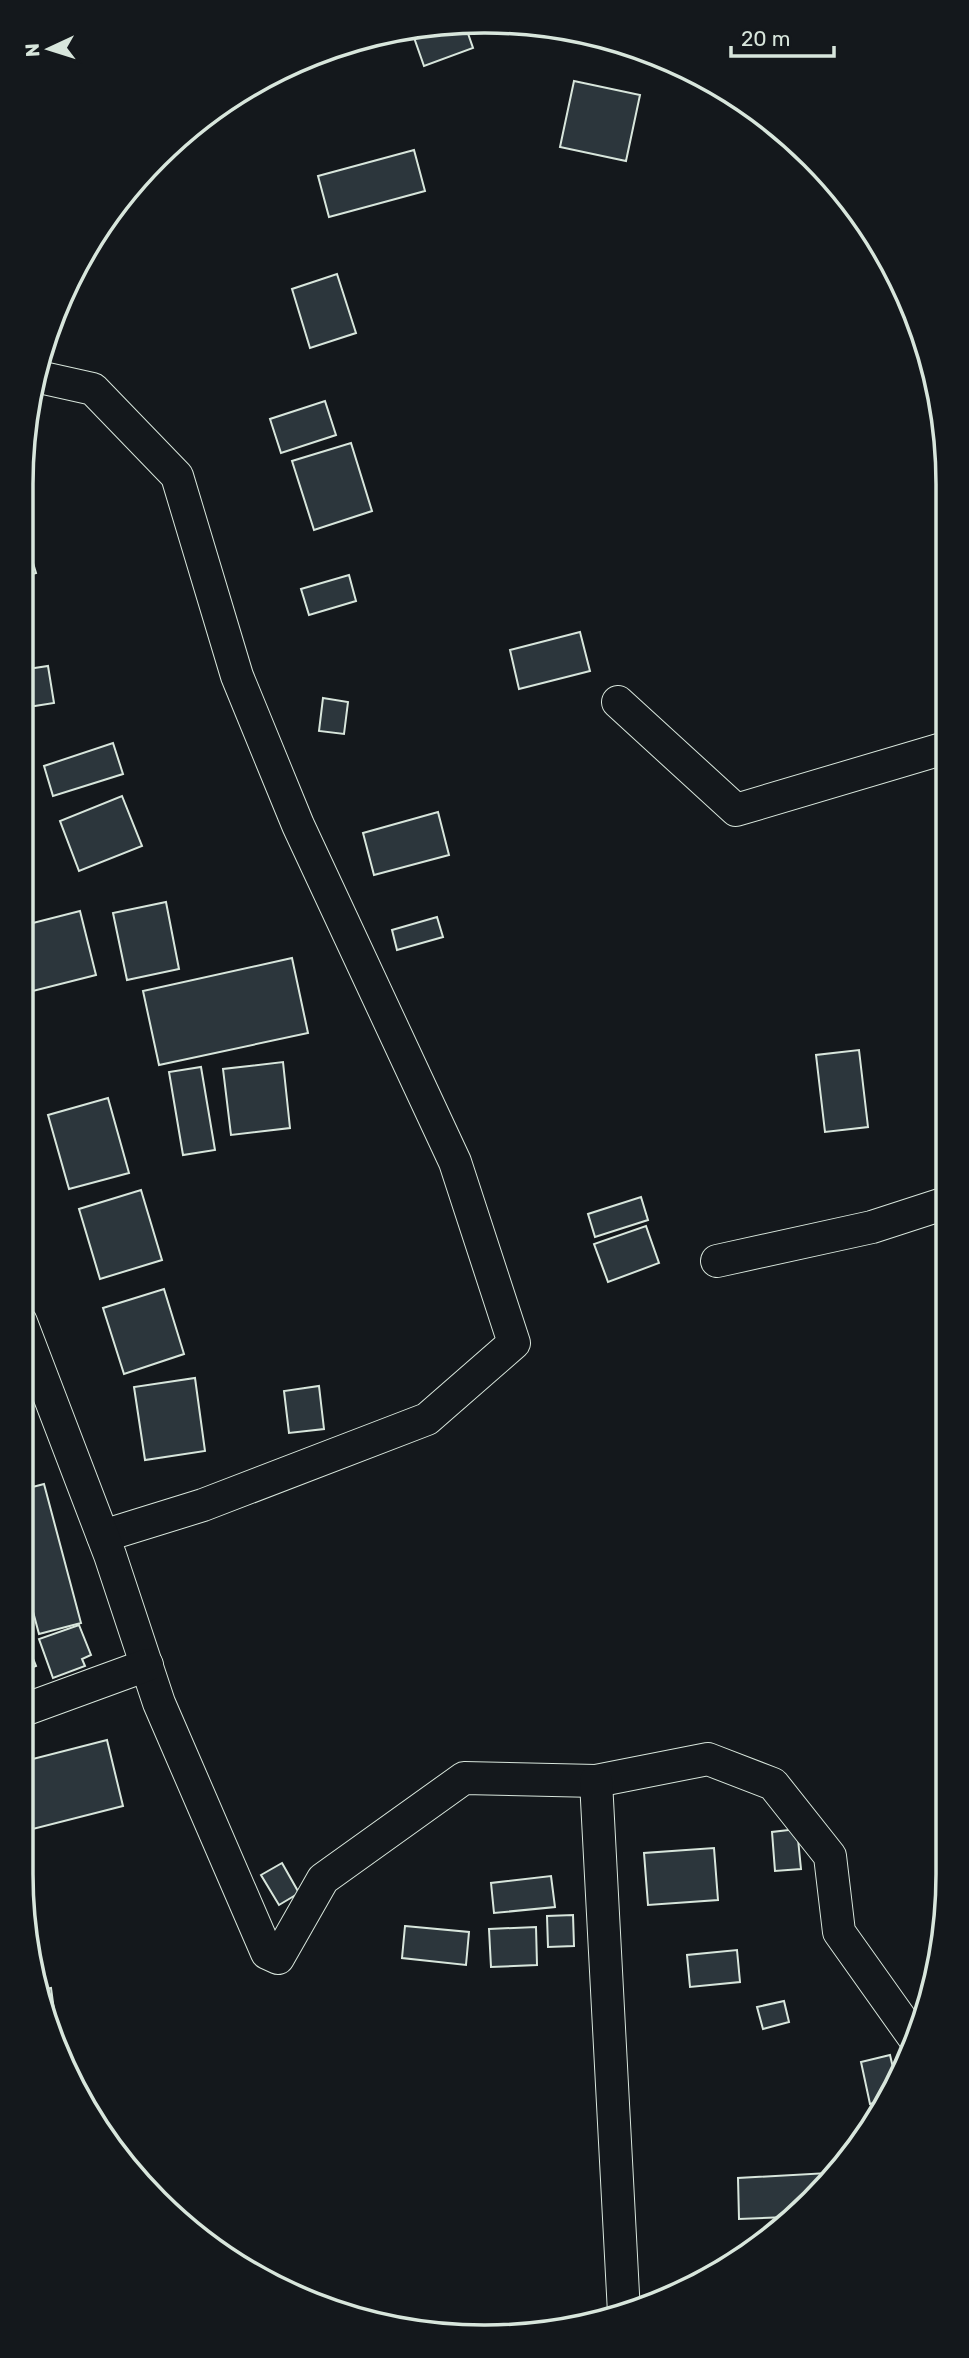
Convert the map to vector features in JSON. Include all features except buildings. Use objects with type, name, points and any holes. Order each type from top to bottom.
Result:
[{"type":"street","points":[[46,379],[93,389],[177,476],[237,676],[298,825],[455,1162],[514,1343],[427,1419],[203,1505],[103,1536]]},
{"type":"street","points":[[618,702],[736,810],[936,751]]},
{"type":"street","points":[[717,1261],[872,1227],[936,1206]]},
{"type":"street","points":[[33,1353],[103,1536],[159,1703],[267,1953],[278,1958],[323,1879],[464,1778],[596,1781],[708,1759],[773,1784],[830,1856],[839,1932],[908,2029]]},
{"type":"street","points":[[33,1707],[147,1665]]},
{"type":"street","points":[[596,1781],[623,2303]]}]
